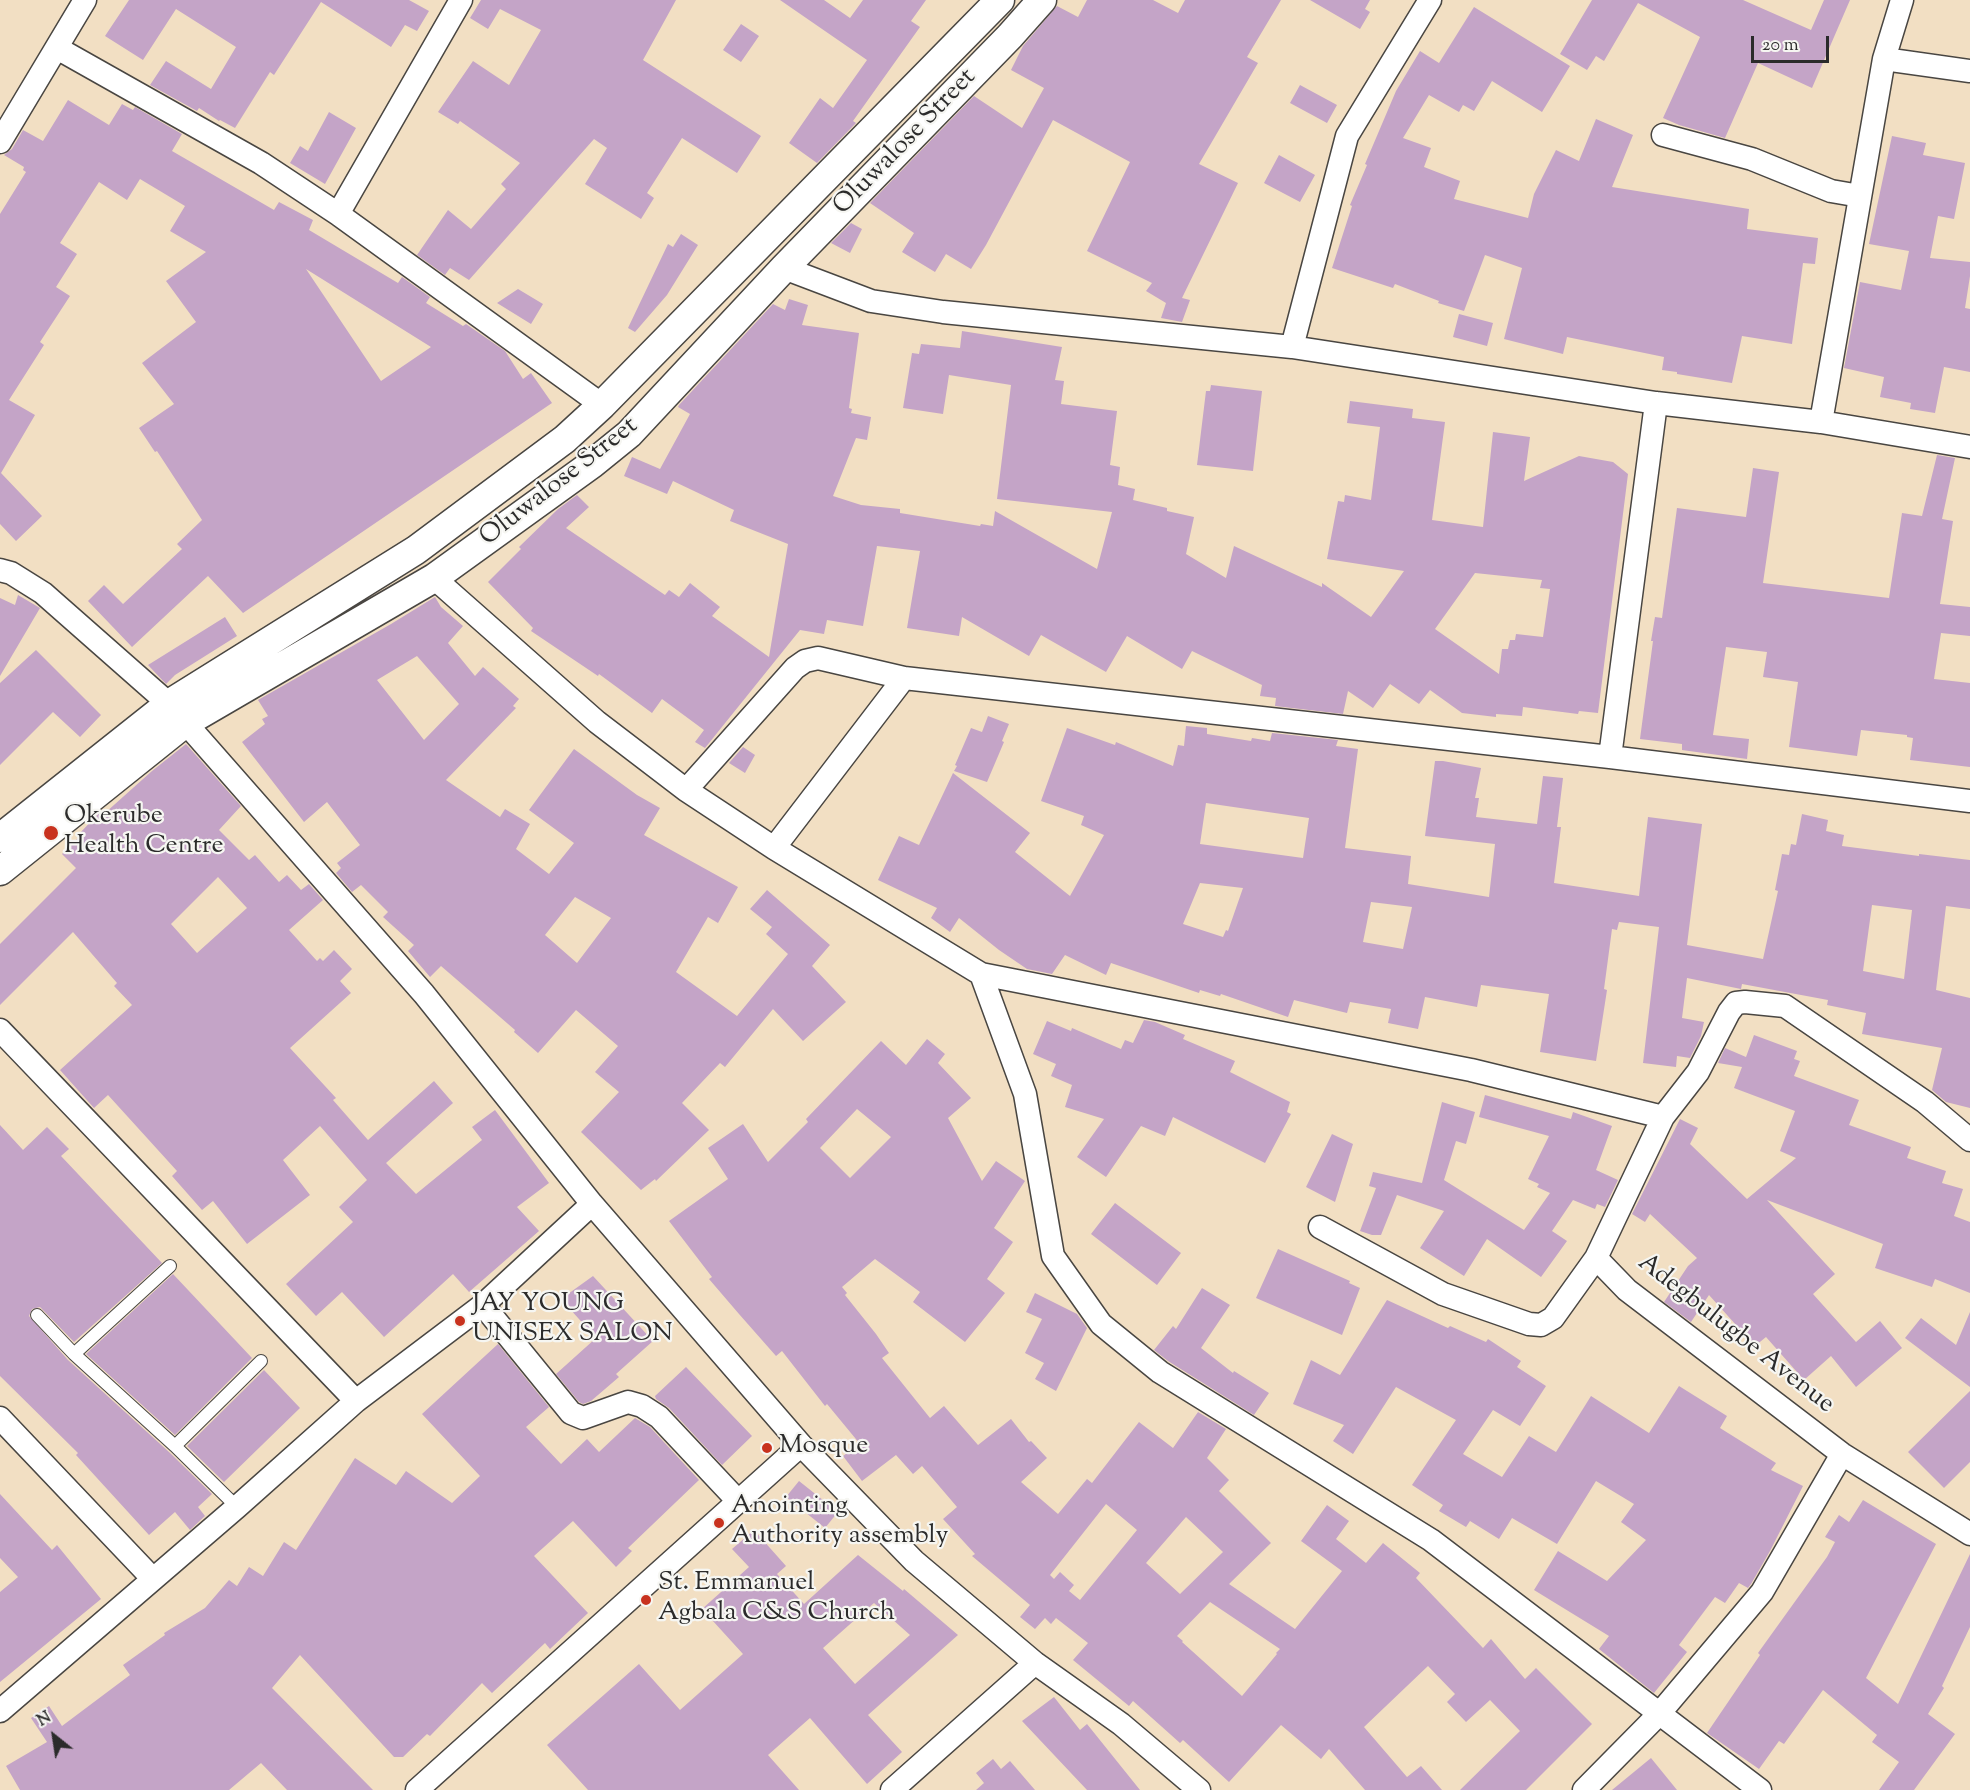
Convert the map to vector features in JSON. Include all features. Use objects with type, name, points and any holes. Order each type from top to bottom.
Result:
[{"type":"street","points":[[0,142],[85,0]]},
{"type":"street","points":[[338,214],[461,0]]},
{"type":"street","name":"Oluwalose Street","points":[[0,838],[416,550],[565,439],[602,405],[1000,0]]},
{"type":"street","name":"Oluwalose Street","points":[[0,871],[177,714],[434,578],[592,464],[629,434],[784,268],[1010,36],[1042,0]]},
{"type":"street","points":[[1292,347],[1347,136],[1430,0]]},
{"type":"street","points":[[1821,422],[1884,59],[1902,0]]},
{"type":"street","points":[[57,48],[261,163],[338,214],[602,405]]},
{"type":"street","points":[[1884,59],[1970,71]]},
{"type":"street","points":[[1663,135],[1752,159],[1831,191],[1860,196]]},
{"type":"street","points":[[784,268],[871,301],[943,312],[1292,347],[1656,403],[1821,422],[1970,447]]},
{"type":"street","points":[[1610,757],[1656,403]]},
{"type":"street","points":[[0,570],[11,573],[43,594],[177,714],[424,994],[592,1204],[801,1446],[914,1561],[1035,1663],[1121,1724],[1199,1790]]},
{"type":"street","points":[[434,578],[597,722],[686,790],[774,848],[981,974],[1471,1070],[1663,1117]]},
{"type":"street","points":[[686,790],[795,668],[805,661],[818,658],[904,678],[1610,757],[1970,801]]},
{"type":"street","points":[[774,848],[904,678]]},
{"type":"street","points":[[981,974],[1025,1094],[1053,1256],[1101,1324],[1160,1372],[1431,1540],[1760,1790]]},
{"type":"street","points":[[1320,1227],[1443,1294],[1529,1324],[1541,1325],[1553,1318],[1596,1258],[1663,1117],[1698,1072],[1728,1012],[1736,1004],[1745,1002],[1785,1006],[1925,1102],[1970,1140]]},
{"type":"street","points":[[0,1030],[356,1401]]},
{"type":"street","points":[[0,1711],[356,1401],[483,1305],[592,1204]]},
{"type":"street","name":"Adegbulugbe Avenue","points":[[1596,1258],[1627,1290],[1842,1454],[1970,1534]]},
{"type":"street","points":[[483,1305],[571,1413],[583,1418],[628,1402],[642,1406],[659,1417],[738,1501]]},
{"type":"street","points":[[0,1418],[153,1579]]},
{"type":"street","points":[[417,1790],[801,1446]]},
{"type":"street","points":[[1584,1790],[1659,1714],[1762,1592],[1842,1454]]},
{"type":"street","points":[[892,1790],[1035,1663]]},
{"type":"lane","points":[[74,1354],[170,1266]]},
{"type":"lane","points":[[38,1315],[74,1354],[175,1446],[237,1507]]},
{"type":"lane","points":[[175,1446],[261,1361]]},
{"type":"building","points":[[129,0],[409,0],[429,11],[417,31],[405,25],[391,47],[321,2],[274,75],[270,72],[235,128],[199,108],[197,111],[150,85],[166,61],[211,89],[236,47],[176,9],[143,60],[105,36]]},
{"type":"building","points":[[481,0],[676,0],[643,60],[761,136],[737,173],[682,138],[647,193],[654,198],[641,219],[585,184],[607,148],[594,139],[469,280],[450,268],[445,275],[417,255],[448,210],[471,229],[506,189],[501,184],[520,163],[460,121],[458,124],[438,112],[473,61],[509,85],[541,30],[500,9],[488,29],[470,18]]},
{"type":"building","points":[[780,0],[824,0],[850,18],[863,0],[926,0],[911,21],[920,27],[853,121],[856,123],[817,163],[789,143],[820,98],[833,108],[867,60]]},
{"type":"building","points":[[1087,0],[1153,0],[1178,13],[1185,0],[1281,0],[1247,57],[1258,63],[1199,164],[1238,183],[1182,298],[1190,300],[1182,322],[1161,318],[1166,303],[1146,291],[1152,283],[1087,251],[1130,162],[1053,120],[971,269],[946,254],[935,272],[902,252],[914,233],[870,203],[974,96],[1022,128],[1044,88],[1011,70],[1023,46],[1057,6],[1078,17]]},
{"type":"building","points":[[1310,0],[1370,0],[1365,9],[1370,12],[1360,29]]},
{"type":"building","points":[[1592,0],[1743,0],[1811,30],[1824,0],[1850,0],[1812,88],[1758,63],[1725,138],[1663,118],[1700,37],[1638,3],[1604,61],[1596,56],[1587,70],[1560,54]]},
{"type":"building","points":[[1474,7],[1570,66],[1542,112],[1492,81],[1474,111],[1463,105],[1459,112],[1429,95],[1403,138],[1431,148],[1424,167],[1460,181],[1454,199],[1528,218],[1534,194],[1556,150],[1579,161],[1596,119],[1633,135],[1612,187],[1749,209],[1747,229],[1818,238],[1815,264],[1803,263],[1792,344],[1742,336],[1732,383],[1677,374],[1677,372],[1662,370],[1664,357],[1567,337],[1563,354],[1504,339],[1522,268],[1485,255],[1464,311],[1438,303],[1439,301],[1395,284],[1393,288],[1332,268],[1352,206],[1350,205],[1396,91],[1420,51],[1439,63]]},
{"type":"building","points":[[741,24],[759,36],[741,62],[723,50]]},
{"type":"building","points":[[1300,85],[1337,105],[1327,123],[1290,103]]},
{"type":"building","points":[[68,100],[109,125],[122,104],[133,110],[135,107],[182,134],[172,151],[274,210],[279,202],[313,220],[309,230],[398,283],[402,277],[430,297],[426,303],[463,326],[466,324],[505,351],[523,379],[531,373],[552,403],[243,613],[208,576],[132,647],[88,601],[104,585],[123,604],[182,549],[177,544],[202,520],[157,451],[155,452],[139,428],[174,404],[142,363],[196,322],[166,281],[206,252],[170,231],[185,206],[140,179],[127,200],[99,182],[60,243],[77,254],[56,287],[70,296],[40,342],[44,345],[9,400],[35,415],[1,473],[42,516],[16,541],[0,524],[0,214],[26,172],[23,170],[24,167],[4,155],[12,149],[23,130],[43,141]],"holes":[[[306,269],[431,347],[381,381]]]},
{"type":"building","points":[[329,112],[356,128],[325,184],[290,163],[300,146],[308,151]]},
{"type":"building","points":[[1892,136],[1926,143],[1923,155],[1965,163],[1954,219],[1938,216],[1930,258],[1970,262],[1965,308],[1970,309],[1970,372],[1944,367],[1935,413],[1910,409],[1911,403],[1880,397],[1884,377],[1844,368],[1860,282],[1901,290],[1909,251],[1869,244]]},
{"type":"building","points":[[1279,155],[1315,175],[1300,202],[1264,183]]},
{"type":"building","points":[[851,223],[862,229],[850,253],[831,243]]},
{"type":"building","points":[[681,234],[698,245],[667,295],[635,332],[628,328],[668,244],[673,247]]},
{"type":"building","points":[[518,289],[543,304],[531,324],[497,303]]},
{"type":"building","points":[[789,299],[808,305],[802,325],[859,333],[849,408],[852,409],[851,413],[871,417],[867,440],[856,438],[833,496],[861,505],[900,509],[900,513],[980,526],[981,524],[993,526],[995,511],[1097,569],[1112,512],[997,499],[1011,385],[949,375],[943,414],[903,408],[912,353],[919,354],[921,344],[960,348],[962,331],[1062,347],[1055,380],[1064,381],[1061,404],[1117,411],[1110,465],[1120,467],[1118,485],[1135,489],[1133,500],[1194,517],[1186,554],[1226,578],[1234,546],[1322,587],[1322,583],[1371,617],[1404,571],[1327,559],[1338,501],[1344,502],[1345,495],[1371,500],[1380,427],[1347,423],[1350,401],[1413,409],[1412,418],[1445,422],[1432,520],[1483,527],[1493,432],[1530,437],[1524,481],[1579,456],[1613,462],[1628,474],[1598,713],[1579,711],[1578,714],[1523,707],[1522,716],[1496,714],[1496,717],[1462,713],[1430,690],[1419,704],[1390,684],[1373,708],[1348,691],[1343,714],[1275,706],[1276,698],[1260,696],[1262,685],[1192,651],[1182,669],[1127,636],[1106,672],[1041,635],[1029,656],[962,617],[959,636],[907,628],[920,551],[877,546],[863,626],[827,620],[824,634],[800,630],[705,748],[695,742],[704,730],[662,699],[652,713],[599,674],[598,676],[531,631],[533,628],[488,582],[521,549],[519,547],[558,509],[577,495],[589,507],[566,528],[665,595],[669,590],[679,597],[690,583],[720,607],[712,616],[769,657],[788,544],[730,521],[734,510],[673,481],[667,494],[624,476],[632,457],[660,469],[690,414],[678,407],[679,405],[773,304],[785,310]],"holes":[[[1475,573],[1542,580],[1540,588],[1550,589],[1543,637],[1516,634],[1515,640],[1510,640],[1508,649],[1502,649],[1499,674],[1435,629]]]},
{"type":"building","points":[[1459,314],[1493,323],[1487,346],[1453,337]]},
{"type":"building","points":[[1211,385],[1262,391],[1253,471],[1197,465],[1206,391],[1210,391]]},
{"type":"building","points":[[1937,455],[1955,458],[1942,519],[1953,521],[1940,604],[1970,607],[1970,636],[1941,633],[1934,679],[1970,683],[1970,767],[1910,760],[1913,738],[1907,735],[1861,730],[1857,756],[1789,747],[1798,682],[1763,677],[1767,652],[1726,647],[1713,735],[1749,739],[1747,759],[1682,750],[1682,744],[1640,739],[1653,641],[1651,641],[1655,617],[1662,618],[1677,508],[1746,517],[1753,468],[1779,472],[1763,583],[1889,598],[1902,513],[1922,516]]},
{"type":"building","points":[[18,595],[40,608],[0,676],[0,598],[15,605]]},
{"type":"building","points":[[435,597],[441,607],[463,626],[448,643],[475,676],[483,667],[519,699],[513,706],[516,708],[446,780],[500,817],[505,809],[530,824],[516,849],[549,874],[574,843],[529,810],[574,749],[637,795],[660,808],[644,835],[738,887],[718,923],[708,917],[676,972],[737,1016],[788,954],[766,934],[772,927],[750,909],[767,890],[830,945],[812,966],[846,1002],[803,1041],[773,1009],[725,1067],[720,1063],[682,1103],[709,1130],[656,1181],[655,1179],[641,1190],[581,1132],[619,1092],[595,1072],[618,1046],[576,1010],[538,1053],[441,966],[430,977],[408,951],[414,945],[383,917],[388,912],[361,885],[352,892],[336,873],[341,868],[337,863],[360,845],[327,802],[304,822],[242,742],[265,724],[262,719],[268,716],[258,700]],"holes":[[[417,656],[459,704],[424,740],[377,680]],[[575,897],[611,918],[577,963],[545,935]]]},
{"type":"building","points":[[225,617],[237,636],[175,675],[166,684],[148,665]]},
{"type":"building","points":[[36,650],[101,715],[80,737],[53,712],[0,765],[0,683]]},
{"type":"building","points":[[988,716],[1009,724],[987,782],[954,771],[971,728],[982,732]]},
{"type":"building","points":[[1186,726],[1207,728],[1207,734],[1251,741],[1252,738],[1270,741],[1272,733],[1338,740],[1336,746],[1358,749],[1345,848],[1411,856],[1408,884],[1489,897],[1495,844],[1425,836],[1435,761],[1481,768],[1475,798],[1479,798],[1476,817],[1537,824],[1543,776],[1563,778],[1557,827],[1561,827],[1554,883],[1639,896],[1648,817],[1702,824],[1687,945],[1763,959],[1778,891],[1775,890],[1782,854],[1789,855],[1791,844],[1796,845],[1802,814],[1828,820],[1826,831],[1844,835],[1842,846],[1970,860],[1970,909],[1946,906],[1936,990],[1970,998],[1970,1108],[1946,1102],[1932,1090],[1942,1048],[1862,1034],[1866,1013],[1827,1005],[1828,1000],[1742,984],[1741,989],[1687,978],[1682,1018],[1704,1022],[1701,1036],[1690,1058],[1677,1056],[1676,1067],[1643,1063],[1659,927],[1619,922],[1617,930],[1612,929],[1604,989],[1607,990],[1596,1061],[1540,1052],[1549,994],[1481,985],[1477,1007],[1425,997],[1418,1029],[1388,1023],[1391,1009],[1350,1002],[1347,1013],[1294,1000],[1288,1017],[1221,994],[1220,996],[1200,990],[1199,993],[1111,963],[1106,975],[1065,955],[1052,974],[1027,969],[959,918],[950,932],[931,918],[937,908],[878,880],[899,836],[919,845],[953,773],[1030,833],[1015,852],[1070,896],[1104,835],[1081,825],[1084,816],[1041,801],[1067,728],[1115,745],[1116,742],[1173,766],[1178,745],[1184,746]],"holes":[[[1206,803],[1309,818],[1303,858],[1200,844]],[[1200,883],[1243,888],[1228,931],[1226,930],[1223,937],[1183,924]],[[1371,902],[1412,907],[1403,949],[1363,942]],[[1872,905],[1912,910],[1904,979],[1863,971]]]},
{"type":"building","points":[[186,744],[241,806],[219,830],[249,860],[255,855],[279,882],[287,875],[301,890],[309,884],[323,900],[289,930],[317,961],[320,958],[323,961],[334,950],[352,969],[340,981],[351,993],[290,1048],[336,1098],[333,1100],[368,1140],[434,1081],[453,1103],[386,1163],[416,1194],[482,1140],[472,1127],[495,1110],[549,1183],[517,1207],[539,1231],[469,1292],[453,1274],[384,1337],[342,1292],[316,1316],[286,1284],[353,1222],[339,1207],[367,1180],[320,1126],[283,1160],[310,1195],[247,1244],[213,1201],[202,1210],[172,1176],[177,1171],[108,1095],[94,1108],[60,1070],[132,1005],[114,986],[117,983],[73,932],[0,1005],[0,944],[76,868],[62,854],[80,836],[78,835],[101,811],[105,813]],"holes":[[[218,877],[247,908],[197,953],[171,924]]]},
{"type":"building","points":[[743,747],[755,755],[745,773],[729,763]]},
{"type":"building","points":[[1144,1020],[1155,1022],[1185,1035],[1183,1039],[1235,1061],[1230,1072],[1290,1102],[1287,1112],[1291,1114],[1265,1163],[1173,1117],[1165,1136],[1141,1126],[1106,1177],[1077,1157],[1104,1119],[1065,1107],[1072,1085],[1051,1076],[1056,1064],[1033,1054],[1047,1021],[1071,1031],[1072,1028],[1121,1049],[1125,1040],[1133,1043]]},
{"type":"building","points":[[1754,1035],[1797,1051],[1794,1059],[1800,1061],[1794,1076],[1859,1100],[1849,1125],[1911,1147],[1907,1158],[1946,1171],[1942,1183],[1963,1189],[1954,1216],[1970,1222],[1970,1293],[1935,1279],[1932,1287],[1875,1268],[1883,1244],[1767,1200],[1835,1274],[1813,1294],[1856,1342],[1880,1321],[1902,1348],[1856,1387],[1831,1356],[1804,1380],[1766,1337],[1755,1346],[1709,1295],[1691,1322],[1664,1302],[1688,1266],[1697,1258],[1650,1214],[1645,1222],[1632,1214],[1680,1119],[1698,1128],[1690,1144],[1747,1199],[1796,1158],[1780,1151],[1795,1111],[1734,1088],[1742,1067],[1718,1063],[1725,1048],[1746,1057]]},
{"type":"building","points":[[927,1039],[945,1054],[938,1063],[971,1098],[948,1118],[982,1181],[996,1161],[1025,1181],[994,1228],[1013,1242],[987,1279],[1005,1293],[965,1342],[913,1302],[920,1292],[875,1259],[842,1287],[847,1293],[845,1295],[889,1353],[882,1358],[930,1418],[944,1406],[978,1445],[1011,1419],[1029,1442],[1031,1441],[1047,1458],[1021,1482],[1058,1514],[1087,1479],[1092,1483],[1139,1422],[1173,1448],[1198,1412],[1226,1429],[1207,1458],[1229,1480],[1219,1491],[1271,1543],[1229,1584],[1295,1629],[1342,1571],[1301,1541],[1327,1505],[1349,1521],[1336,1539],[1366,1563],[1383,1543],[1420,1573],[1416,1578],[1483,1648],[1491,1639],[1525,1679],[1536,1668],[1592,1724],[1526,1790],[1460,1790],[1520,1731],[1490,1700],[1466,1722],[1447,1702],[1455,1694],[1428,1666],[1364,1727],[1407,1777],[1421,1766],[1442,1790],[1365,1790],[1329,1749],[1321,1759],[1281,1725],[1229,1782],[1183,1740],[1180,1743],[1133,1701],[1129,1706],[1073,1660],[1088,1643],[1056,1618],[1051,1624],[1045,1618],[1035,1629],[1020,1617],[1030,1605],[972,1556],[975,1554],[943,1519],[957,1507],[922,1466],[913,1474],[896,1455],[862,1481],[843,1456],[860,1444],[827,1404],[825,1406],[782,1351],[776,1356],[709,1279],[712,1277],[669,1221],[728,1179],[708,1148],[743,1124],[768,1162],[808,1122],[806,1119],[881,1041],[906,1065]],"holes":[[[857,1109],[891,1137],[850,1178],[820,1148]],[[1106,1504],[1137,1530],[1080,1600],[1069,1591],[1074,1585],[1060,1572],[1054,1579],[1050,1575]],[[1186,1517],[1223,1552],[1180,1594],[1146,1563]],[[1210,1602],[1280,1649],[1242,1696],[1177,1636]]]},
{"type":"building","points":[[1485,1095],[1571,1119],[1573,1112],[1612,1126],[1596,1170],[1618,1180],[1605,1207],[1597,1204],[1595,1209],[1573,1200],[1552,1231],[1567,1241],[1541,1277],[1487,1239],[1464,1276],[1420,1248],[1444,1211],[1397,1195],[1381,1235],[1360,1231],[1376,1188],[1369,1186],[1373,1172],[1422,1183],[1442,1102],[1475,1112],[1466,1144],[1456,1141],[1444,1180],[1524,1230],[1550,1193],[1537,1187],[1539,1184],[1528,1179],[1549,1136],[1479,1117]]},
{"type":"building","points":[[0,1125],[23,1150],[47,1127],[69,1149],[61,1156],[162,1263],[74,1342],[40,1307],[32,1309],[29,1316],[68,1360],[212,1494],[198,1507],[205,1516],[190,1530],[175,1512],[149,1535],[76,1455],[78,1453],[0,1376]]},
{"type":"building","points":[[1332,1134],[1353,1144],[1335,1202],[1306,1187]]},
{"type":"building","points":[[1115,1203],[1181,1253],[1157,1285],[1091,1234]]},
{"type":"building","points":[[1278,1249],[1350,1281],[1349,1283],[1360,1288],[1342,1335],[1256,1298]]},
{"type":"building","points":[[173,1274],[252,1358],[175,1435],[86,1354]]},
{"type":"building","points":[[593,1276],[653,1341],[616,1374],[619,1377],[591,1401],[583,1404],[556,1374],[596,1338],[561,1299]]},
{"type":"building","points":[[1202,1288],[1230,1305],[1201,1348],[1233,1373],[1234,1371],[1269,1393],[1254,1415],[1154,1350],[1173,1326],[1176,1329]]},
{"type":"building","points":[[1035,1293],[1077,1314],[1087,1328],[1056,1391],[1035,1379],[1044,1363],[1025,1353],[1042,1319],[1026,1312]]},
{"type":"building","points":[[1387,1300],[1448,1328],[1450,1326],[1486,1342],[1488,1339],[1521,1361],[1517,1367],[1546,1386],[1520,1426],[1493,1410],[1463,1454],[1502,1477],[1529,1436],[1556,1452],[1591,1396],[1649,1433],[1679,1386],[1727,1416],[1720,1428],[1776,1463],[1771,1470],[1803,1486],[1751,1584],[1748,1588],[1739,1583],[1725,1603],[1715,1597],[1679,1645],[1687,1652],[1654,1693],[1599,1649],[1609,1636],[1534,1590],[1558,1551],[1607,1581],[1646,1540],[1621,1522],[1634,1504],[1596,1481],[1557,1544],[1512,1518],[1499,1539],[1470,1521],[1466,1527],[1439,1511],[1443,1505],[1412,1485],[1456,1420],[1396,1387],[1353,1454],[1333,1441],[1344,1425],[1293,1404],[1311,1360],[1340,1375]]},
{"type":"building","points":[[1970,1312],[1970,1387],[1905,1338],[1921,1318],[1956,1345]]},
{"type":"building","points":[[498,1344],[549,1407],[526,1427],[561,1464],[587,1439],[599,1452],[635,1418],[650,1427],[699,1480],[628,1548],[632,1551],[616,1567],[573,1521],[534,1556],[588,1613],[550,1649],[545,1643],[492,1693],[482,1683],[430,1736],[427,1734],[403,1757],[394,1757],[300,1655],[272,1688],[373,1790],[287,1790],[261,1763],[229,1790],[20,1790],[6,1766],[47,1742],[31,1718],[49,1706],[62,1726],[130,1675],[123,1665],[165,1635],[164,1633],[205,1608],[229,1580],[237,1586],[249,1567],[263,1576],[284,1542],[296,1550],[355,1458],[396,1485],[406,1471],[452,1503],[480,1476],[422,1414]]},
{"type":"building","points":[[686,1367],[752,1436],[722,1465],[669,1408],[656,1399],[655,1396]]},
{"type":"building","points":[[264,1370],[300,1408],[224,1482],[187,1446]]},
{"type":"building","points":[[1970,1391],[1970,1462],[1944,1488],[1908,1452]]},
{"type":"building","points":[[799,1481],[838,1512],[825,1528],[786,1497]]},
{"type":"building","points":[[0,1494],[52,1550],[57,1545],[101,1599],[0,1682],[0,1592],[18,1577],[0,1558]]},
{"type":"building","points":[[1863,1500],[1936,1544],[1866,1678],[1898,1704],[1970,1554],[1970,1627],[1942,1686],[1944,1688],[1928,1714],[1955,1734],[1914,1790],[1879,1790],[1899,1762],[1872,1742],[1877,1735],[1823,1690],[1784,1744],[1779,1741],[1759,1769],[1707,1733],[1760,1655],[1758,1653],[1827,1557],[1835,1542],[1825,1537],[1839,1515],[1849,1522]]},
{"type":"building","points":[[754,1530],[786,1566],[777,1574],[804,1604],[858,1555],[903,1591],[904,1589],[958,1635],[868,1715],[902,1752],[867,1784],[810,1718],[768,1755],[799,1790],[588,1790],[547,1745],[639,1664],[680,1710],[743,1654],[702,1609],[749,1567],[732,1549]],"holes":[[[874,1603],[910,1635],[855,1684],[823,1648]]]},
{"type":"building","points":[[1054,1697],[1080,1730],[1087,1724],[1140,1790],[1087,1790],[1022,1721]]},
{"type":"building","points":[[1651,1758],[1677,1790],[1612,1790]]},
{"type":"building","points":[[993,1759],[1001,1769],[1010,1761],[1035,1790],[976,1790],[984,1783],[976,1773]]},
{"type":"place","name":"Okerube Health Centre","points":[[51,833]]},
{"type":"place","name":"JAY YOUNG UNISEX SALON","points":[[460,1321]]},
{"type":"place","name":"Mosque","points":[[767,1448]]},
{"type":"place","name":"Anointing Authority assembly","points":[[719,1523]]},
{"type":"place","name":"St. Emmanuel Agbala C&S Church","points":[[646,1600]]}]
